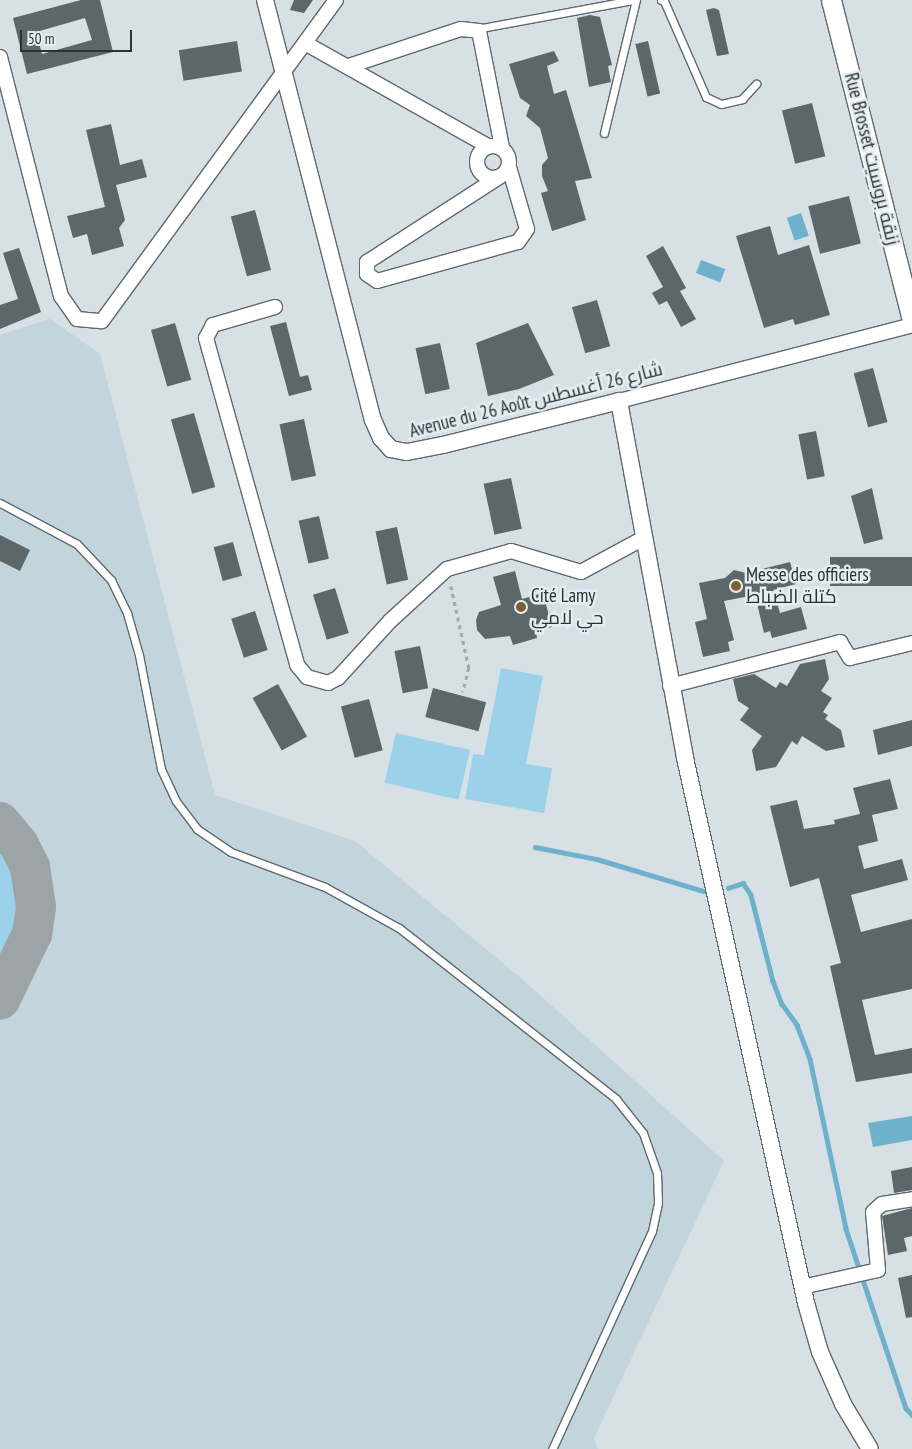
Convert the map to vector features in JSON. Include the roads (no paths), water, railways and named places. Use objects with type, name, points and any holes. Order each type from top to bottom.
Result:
[{"type":"main road","name":"Rue Brosset زنقة بروسيت","points":[[831,0],[912,319]]},
{"type":"street","name":"Avenue du 26 Août شارع 26 أغسطس","points":[[265,0],[374,420],[381,438],[391,449],[407,452],[444,445],[912,325]]},
{"type":"street","points":[[0,56],[55,279],[68,309],[77,319],[88,322],[102,321],[108,316],[336,0]]},
{"type":"street","points":[[349,66],[461,29],[476,30],[481,34],[502,147],[510,159],[509,167],[527,229],[518,242],[377,281],[366,274],[367,262],[500,177],[509,167]]},
{"type":"street","points":[[305,43],[349,66],[488,146],[502,147]]},
{"type":"street","points":[[488,146],[478,157],[480,171],[492,178],[500,177]]},
{"type":"street","points":[[275,307],[213,325],[206,338],[300,672],[322,683],[333,682],[390,621],[447,569],[511,550],[582,572],[644,538]]},
{"type":"street","points":[[619,401],[670,686],[802,1287],[820,1352],[843,1404],[870,1449]]},
{"type":"street","points":[[670,686],[840,642],[850,658],[912,643]]},
{"type":"street","points":[[802,1287],[878,1270],[880,1265],[872,1217],[875,1208],[912,1199]]},
{"type":"lane","points":[[476,30],[635,0],[604,132]]},
{"type":"lane","points":[[661,0],[664,1],[706,97],[721,104],[742,99],[756,84]]},
{"type":"lane","points":[[0,503],[77,544],[111,580],[127,612],[139,655],[161,769],[176,801],[197,829],[231,852],[325,887],[399,928],[616,1099],[643,1133],[657,1173],[658,1202],[652,1231],[552,1449]]},
{"type":"waterway","points":[[535,847],[597,859],[704,891]]},
{"type":"waterway","points":[[728,888],[743,883],[751,895],[773,981],[782,1004],[797,1025],[810,1059],[846,1229],[906,1408],[912,1415]]},
{"type":"place","name":"Messe des officiers كتلة الضباط","points":[[736,586]]},
{"type":"place","name":"Cité Lamy حي لامي","points":[[521,607]]}]
